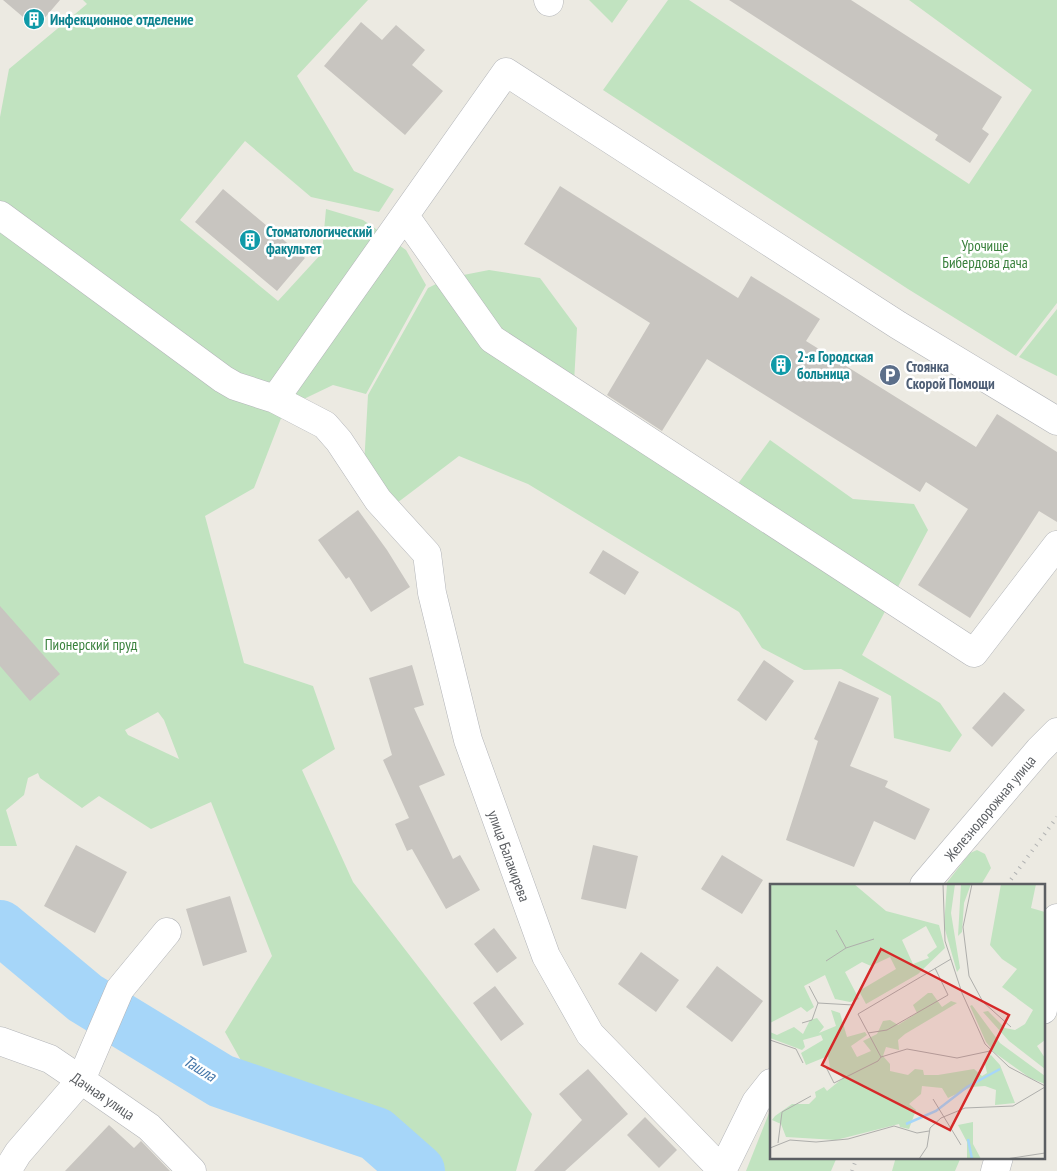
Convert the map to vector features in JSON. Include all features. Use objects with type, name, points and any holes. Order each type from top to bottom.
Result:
[{"type":"street","points":[[275,399],[506,72],[898,325],[1057,421]]},
{"type":"street","name":"улица Балакирева","points":[[0,215],[223,379],[234,386],[275,399],[325,425],[340,441],[378,500],[426,554],[432,593],[468,740],[546,956],[590,1034],[722,1171]]},
{"type":"street","points":[[405,216],[492,339],[974,653],[1057,545]]},
{"type":"street","name":"Железнодорожная улица","points":[[925,884],[1039,750],[1057,732]]},
{"type":"street","points":[[1044,1000],[1051,932],[1057,918]]},
{"type":"street","points":[[7,1171],[18,1153],[81,1080],[120,989],[167,932]]},
{"type":"street","name":"Дачная улица","points":[[0,1042],[50,1059],[149,1127],[192,1171]]},
{"type":"street","points":[[722,1171],[756,1102],[770,1084]]},
{"type":"street","points":[[994,1171],[1000,1158]]},
{"type":"green space","name":"Пионерский пруд","points":[[83,0],[368,0],[297,76],[354,171],[394,189],[379,212],[311,197],[245,141],[180,220],[278,301],[322,253],[326,209],[363,220],[406,250],[426,285],[366,394],[333,385],[285,408],[254,488],[205,516],[244,663],[313,686],[335,749],[302,770],[353,882],[532,1114],[516,1171],[399,1171],[391,1158],[248,1073],[225,1032],[272,956],[211,802],[151,829],[99,796],[82,808],[40,778],[38,773],[28,778],[24,795],[6,810],[17,846],[0,846],[0,117],[9,69],[87,4]],"holes":[[[158,712],[164,720],[179,759],[128,735],[125,730]]]},
{"type":"green space","points":[[589,0],[628,0],[612,23]]},
{"type":"green space","name":"Урочище Бибердова дача","points":[[668,0],[689,0],[969,184],[1032,90],[909,0],[1057,0],[1057,303],[1016,356],[908,289],[603,90]]},
{"type":"green space","points":[[489,270],[540,278],[577,328],[573,401],[726,500],[770,440],[853,499],[914,504],[928,530],[862,655],[940,703],[962,735],[950,752],[894,738],[891,696],[841,669],[804,670],[762,648],[739,612],[528,484],[459,456],[393,506],[364,466],[368,395],[428,288],[448,278]]},
{"type":"green space","points":[[1057,309],[1057,376],[1019,357]]},
{"type":"green space","points":[[977,850],[985,854],[991,868],[982,884],[946,884],[970,853]]},
{"type":"green space","points":[[770,1111],[770,1158],[837,1158],[831,1171],[746,1171]]},
{"type":"green space","points":[[896,1158],[961,1158],[955,1171],[892,1171]]},
{"type":"building","name":"Инфекционное отделение","points":[[3,0],[60,0],[36,28]]},
{"type":"building","points":[[729,0],[851,0],[1002,97],[982,129],[989,134],[970,163],[935,140],[938,135]]},
{"type":"building","points":[[361,22],[382,40],[396,25],[425,50],[412,65],[443,91],[405,135],[324,66]]},
{"type":"building","name":"2-я Городская больница","points":[[560,186],[738,298],[751,276],[785,297],[820,319],[806,341],[976,447],[997,414],[1057,452],[1057,522],[1039,511],[970,618],[918,585],[968,509],[926,482],[920,492],[707,359],[662,431],[607,395],[650,323],[524,244]]},
{"type":"building","name":"Стоматологический факультет","points":[[223,189],[305,258],[277,291],[195,222]]},
{"type":"building","points":[[358,510],[387,550],[410,587],[371,612],[349,577],[346,579],[318,540]]},
{"type":"building","points":[[603,550],[639,572],[625,595],[589,573]]},
{"type":"building","points":[[0,606],[60,674],[30,701],[0,666]]},
{"type":"building","points":[[764,660],[794,681],[766,721],[737,700]]},
{"type":"building","points":[[412,665],[424,705],[414,708],[445,775],[419,786],[453,859],[460,855],[480,890],[446,909],[412,849],[407,851],[395,824],[409,818],[383,760],[392,755],[369,678]]},
{"type":"building","points":[[839,681],[879,698],[850,766],[888,781],[885,787],[930,809],[915,840],[874,821],[854,867],[786,840],[818,741],[814,739]]},
{"type":"building","points":[[1004,692],[1025,710],[992,747],[972,728]]},
{"type":"building","points":[[76,845],[127,872],[95,933],[44,906]]},
{"type":"building","points":[[593,845],[638,856],[626,909],[581,899]]},
{"type":"building","points":[[722,855],[763,880],[742,914],[701,889]]},
{"type":"building","points":[[230,896],[247,952],[203,966],[186,909]]},
{"type":"building","points":[[494,928],[517,958],[497,973],[474,944]]},
{"type":"building","points":[[641,952],[679,980],[656,1012],[618,984]]},
{"type":"building","points":[[717,966],[763,1001],[732,1042],[686,1007]]},
{"type":"building","points":[[495,986],[524,1024],[501,1041],[473,1003]]},
{"type":"building","points":[[588,1069],[628,1114],[565,1171],[534,1171],[582,1120],[559,1094]]},
{"type":"building","points":[[645,1117],[677,1150],[659,1168],[627,1135]]},
{"type":"building","points":[[109,1125],[134,1148],[141,1141],[170,1171],[65,1171]]},
{"type":"waterway","name":"Ташла","points":[[0,927],[85,998],[221,1081],[376,1134],[418,1171]]},
{"type":"railway","points":[[1008,884],[1057,817]]},
{"type":"railway","points":[[852,1171],[857,1158]]},
{"type":"place","name":"Инфекционное отделение","points":[[34,19]]},
{"type":"place","name":"Стоматологический факультет","points":[[250,240]]},
{"type":"place","name":"2-я Городская больница","points":[[781,365]]},
{"type":"place","name":"Стоянка Скорой Помощи","points":[[890,375]]}]
